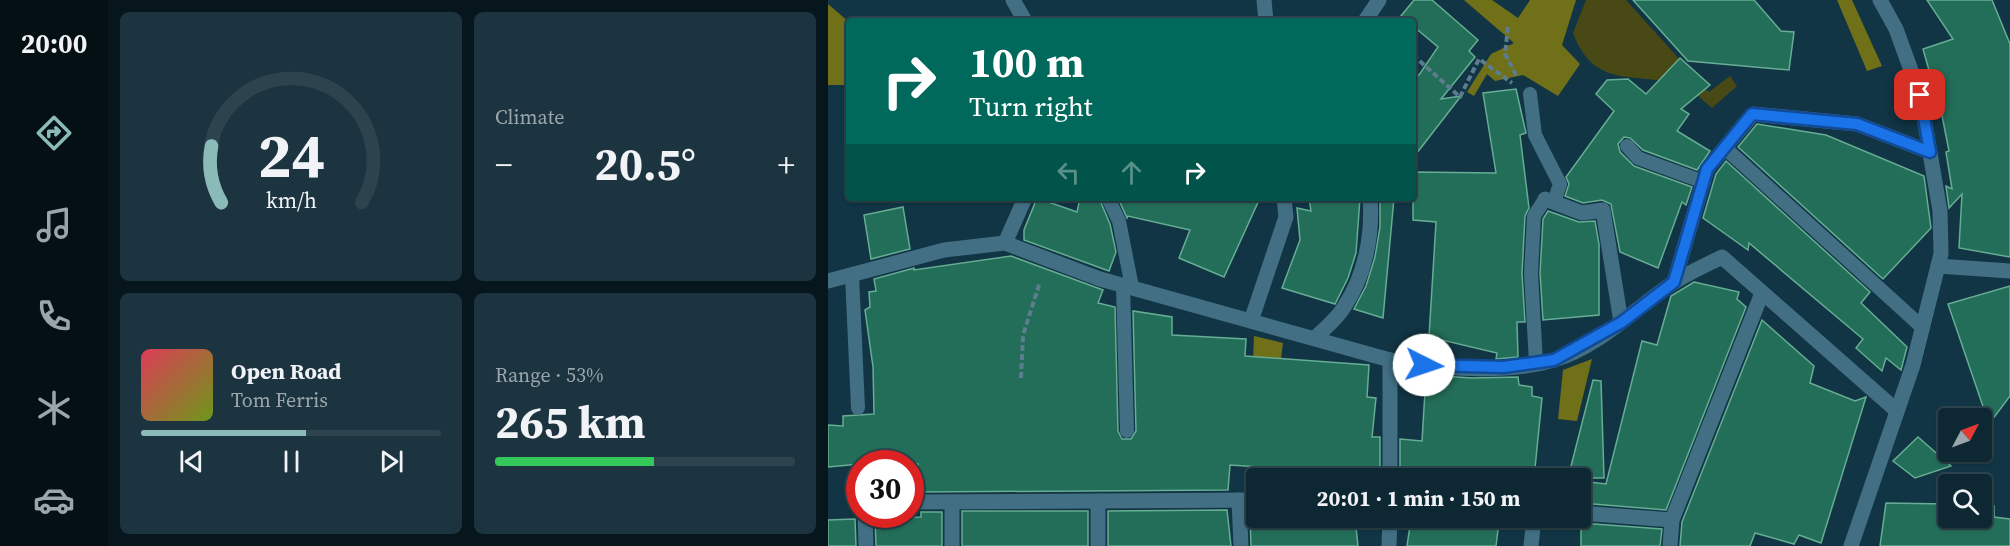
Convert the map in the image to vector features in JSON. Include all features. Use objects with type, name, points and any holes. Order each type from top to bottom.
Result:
[{"type":"street","points":[[1013,0],[1024,18]]},
{"type":"street","points":[[1264,0],[1266,18]]},
{"type":"street","points":[[1367,18],[1379,0]]},
{"type":"street","points":[[1851,546],[1923,327],[1941,254],[1940,210],[1920,95],[1896,29],[1880,0]]},
{"type":"street","points":[[1674,282],[1707,169],[1752,114],[1857,124],[1930,152]]},
{"type":"street","points":[[1005,243],[1024,201]]},
{"type":"street","points":[[1251,321],[1286,217],[1284,201]]},
{"type":"street","points":[[1315,338],[1344,309],[1360,277],[1372,221],[1370,201]]},
{"type":"street","points":[[1549,201],[1582,213],[1603,210],[1622,322]]},
{"type":"street","points":[[828,281],[944,250],[1005,243],[1128,286],[1390,360],[1463,368],[1504,367],[1554,360],[1579,348],[1622,322],[1674,282],[1722,257],[1897,411]]},
{"type":"street","points":[[1938,266],[2010,271]]},
{"type":"street","points":[[1670,546],[1672,520],[1762,293]]},
{"type":"street","points":[[1390,360],[1390,468]]},
{"type":"street","points":[[1239,500],[1241,546]]},
{"type":"street","points":[[924,502],[1246,500]]},
{"type":"street","points":[[1098,501],[1098,546]]},
{"type":"street","points":[[952,502],[952,546]]},
{"type":"street","points":[[1591,514],[1672,520]]},
{"type":"street","points":[[865,528],[866,546]]},
{"type":"street","points":[[1389,528],[1389,546]]},
{"type":"street","points":[[1531,546],[1533,528]]},
{"type":"lane","points":[[1530,94],[1535,135],[1560,184],[1549,201],[1534,216],[1531,273],[1536,363]]},
{"type":"lane","points":[[1627,146],[1638,158],[1704,182]]},
{"type":"lane","points":[[1725,148],[1923,327]]},
{"type":"lane","points":[[1109,201],[1119,221],[1128,286],[1127,431]]},
{"type":"lane","points":[[852,275],[858,408]]},
{"type":"path","points":[[1508,27],[1505,54],[1509,66],[1530,94]]},
{"type":"path","points":[[1416,58],[1460,97],[1479,59],[1507,80]]},
{"type":"path","points":[[1021,378],[1023,335],[1048,259]]},
{"type":"shaded area","points":[[1464,0],[1492,0],[1518,18],[1530,0],[1576,0],[1562,45],[1580,64],[1558,96],[1523,75],[1495,81],[1487,74],[1474,96],[1467,92],[1491,54],[1514,43]]},
{"type":"shaded area","points":[[1586,0],[1626,0],[1709,92],[1730,76],[1737,86],[1712,108],[1689,89],[1669,82],[1606,72],[1594,65],[1583,52],[1573,33]]},
{"type":"shaded area","points":[[1837,0],[1852,0],[1882,66],[1867,71]]},
{"type":"shaded area","points":[[828,4],[846,19],[846,85],[828,85]]},
{"type":"shaded area","points":[[1254,336],[1283,343],[1277,391],[1251,408]]},
{"type":"shaded area","points":[[1592,359],[1577,421],[1558,419],[1563,370]]},
{"type":"building","points":[[1414,0],[1432,0],[1478,40],[1469,51],[1475,57],[1441,99],[1461,96],[1416,154],[1416,75],[1419,75],[1438,47],[1416,29],[1416,18],[1401,16]]},
{"type":"building","points":[[1633,0],[1754,0],[1781,31],[1794,32],[1789,70],[1688,61]]},
{"type":"building","points":[[1927,0],[1992,0],[2010,44],[2010,257],[1959,248],[1962,194],[1949,208],[1946,186],[1952,189],[1946,152],[1949,151],[1935,80],[1932,81],[1923,49],[1953,39]]},
{"type":"building","points":[[1680,58],[1710,85],[1681,109],[1689,114],[1677,131],[1710,151],[1697,170],[1643,150],[1630,138],[1624,137],[1618,144],[1620,152],[1634,166],[1692,187],[1686,205],[1682,202],[1658,268],[1620,252],[1611,204],[1602,200],[1583,203],[1565,196],[1569,184],[1566,177],[1614,111],[1596,94],[1607,80],[1628,79],[1646,94]]},
{"type":"building","points":[[1516,89],[1526,133],[1520,135],[1529,208],[1525,216],[1522,273],[1525,322],[1517,322],[1518,357],[1496,359],[1497,353],[1429,337],[1436,222],[1413,220],[1413,201],[1416,201],[1416,172],[1496,173],[1483,93]]},
{"type":"building","points":[[1757,124],[1826,135],[1924,176],[1931,228],[1883,279],[1738,147]]},
{"type":"building","points":[[1726,161],[1870,292],[1861,303],[1907,347],[1901,370],[1886,358],[1882,371],[1856,348],[1863,339],[1749,243],[1748,250],[1703,218],[1716,174]]},
{"type":"building","points":[[1036,201],[1046,201],[1077,212],[1079,201],[1100,201],[1110,224],[1116,252],[1109,271],[1024,240],[1024,230]]},
{"type":"building","points":[[1119,201],[1259,201],[1224,277],[1179,258],[1190,230],[1128,216],[1127,218]]},
{"type":"building","points":[[1309,201],[1360,201],[1356,253],[1348,278],[1335,304],[1282,288],[1300,240],[1297,208],[1311,211]]},
{"type":"building","points":[[1380,201],[1394,201],[1383,318],[1354,309],[1366,286],[1375,257],[1380,227]]},
{"type":"building","points":[[903,207],[910,249],[871,259],[864,215]]},
{"type":"building","points":[[1548,211],[1579,222],[1595,221],[1599,244],[1599,315],[1543,320],[1540,273],[1543,219]]},
{"type":"building","points":[[1011,256],[1103,290],[1098,303],[1115,307],[1118,431],[1122,439],[1131,439],[1136,431],[1133,311],[1172,317],[1172,335],[1246,339],[1245,356],[1369,365],[1367,397],[1376,398],[1372,437],[1380,437],[1380,468],[1275,468],[1230,465],[1228,490],[924,492],[924,450],[846,450],[846,465],[828,467],[828,425],[843,426],[843,416],[874,414],[873,367],[865,310],[870,307],[869,292],[876,291],[874,279],[914,268],[914,270]]},
{"type":"building","points":[[1694,282],[1739,292],[1737,299],[1746,307],[1666,510],[1591,504],[1591,482],[1606,484],[1642,341],[1657,345],[1671,296]]},
{"type":"building","points":[[2010,286],[2010,396],[1992,420],[1992,408],[1984,408],[1948,304]]},
{"type":"building","points":[[1762,320],[1814,366],[1810,383],[1855,401],[1866,397],[1821,543],[1799,535],[1794,544],[1755,533],[1750,546],[1680,546],[1682,522]]},
{"type":"building","points":[[1426,375],[1472,378],[1518,377],[1519,385],[1532,387],[1532,396],[1542,398],[1535,468],[1400,468],[1400,439],[1422,441]]},
{"type":"building","points":[[1593,380],[1601,381],[1604,478],[1591,478],[1591,468],[1571,468]]},
{"type":"building","points":[[1918,437],[1938,455],[1938,462],[1946,462],[1951,466],[1915,478],[1893,461]]},
{"type":"building","points":[[1886,503],[1938,504],[1938,528],[1992,528],[1992,506],[1994,506],[1994,517],[2010,519],[2010,546],[1880,546]]},
{"type":"building","points":[[1227,510],[1231,546],[1108,546],[1108,511]]},
{"type":"building","points":[[962,511],[1088,511],[1088,546],[962,546]]},
{"type":"building","points":[[924,512],[942,512],[942,546],[876,546],[875,528],[924,528]]},
{"type":"building","points":[[846,519],[846,528],[855,528],[856,546],[828,546],[828,520]]},
{"type":"building","points":[[1591,524],[1662,529],[1660,546],[1581,546],[1581,528],[1591,528]]},
{"type":"building","points":[[1250,528],[1356,528],[1358,546],[1251,546]]},
{"type":"building","points":[[1410,528],[1498,528],[1496,546],[1407,546]]},
{"type":"route","points":[[1424,365],[1463,368],[1504,367],[1554,360],[1622,322],[1674,282],[1707,169],[1752,114],[1857,124],[1897,137],[1930,152],[1920,95]]}]
